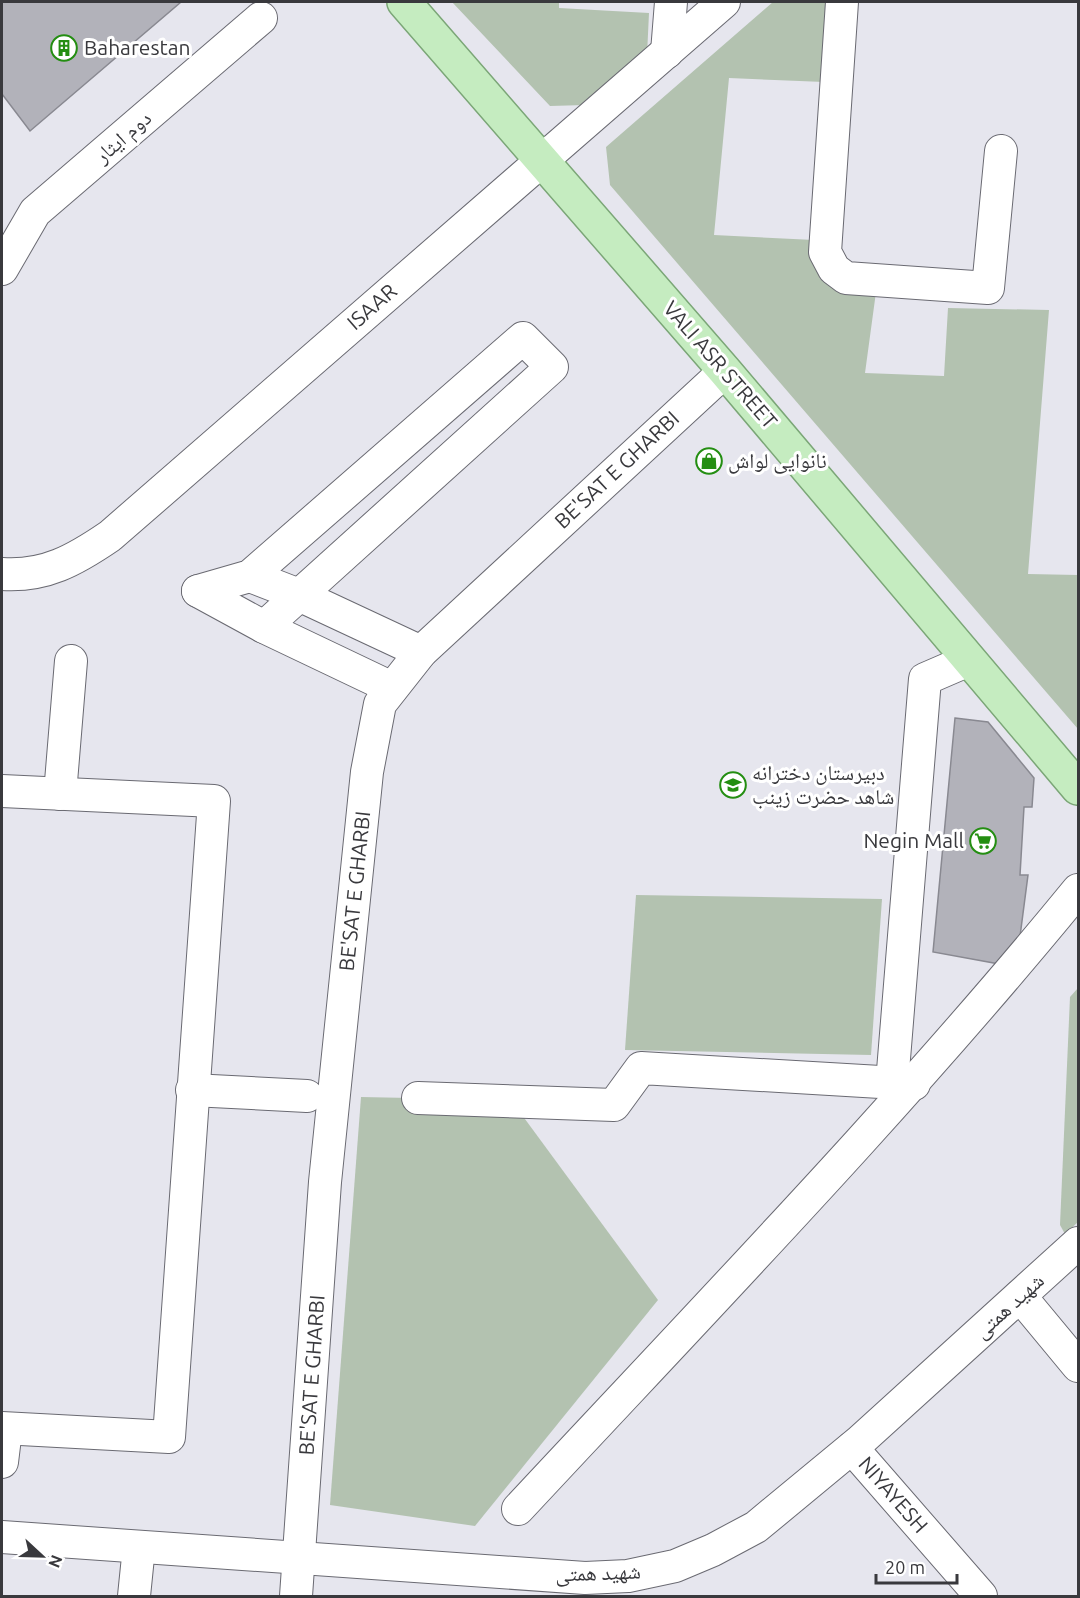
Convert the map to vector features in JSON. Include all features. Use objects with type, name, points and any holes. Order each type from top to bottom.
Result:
[{"type":"main road","name":"VALI ASR STREET","points":[[404,2],[725,371],[1078,788]]},
{"type":"street","points":[[667,52],[671,2]]},
{"type":"street","name":"ISAAR","points":[[2,574],[19,575],[45,571],[91,549],[110,536],[724,2]]},
{"type":"street","points":[[842,2],[825,252],[834,269],[846,278],[868,281],[988,288],[1001,151]]},
{"type":"street","name":"دوم ایثار","points":[[2,269],[35,212],[261,18]]},
{"type":"street","points":[[264,627],[552,367],[523,338],[250,576],[198,591],[264,627],[392,688]]},
{"type":"street","name":"BE'SAT E GHARBI","points":[[296,1596],[325,1182],[368,772],[380,704],[420,652],[725,371]]},
{"type":"street","points":[[250,576],[299,595],[420,652]]},
{"type":"street","points":[[903,1083],[925,679],[969,660]]},
{"type":"street","points":[[60,794],[71,661]]},
{"type":"street","points":[[2,791],[214,801],[169,1437],[4,1428],[2,1462]]},
{"type":"street","points":[[518,1509],[1078,890]]},
{"type":"street","points":[[418,1098],[614,1105],[641,1068],[903,1083]]},
{"type":"street","points":[[192,1090],[307,1096]]},
{"type":"street","name":"شهید همتی","points":[[2,1537],[585,1578],[628,1576],[675,1566],[713,1550],[756,1527],[852,1448],[1078,1243]]},
{"type":"street","points":[[1020,1296],[1078,1366]]},
{"type":"street","name":"NIYAYESH","points":[[852,1448],[981,1596]]},
{"type":"street","points":[[134,1596],[139,1546]]},
{"type":"green space","points":[[452,2],[559,2],[559,8],[649,13],[647,55],[585,105],[550,106]]},
{"type":"green space","points":[[773,2],[831,2],[824,82],[729,78],[714,235],[814,240],[820,279],[876,292],[865,373],[944,376],[948,308],[1049,310],[1028,574],[1078,575],[1078,729],[610,185],[606,147]]},
{"type":"green space","points":[[636,895],[882,899],[871,1055],[625,1050]]},
{"type":"green space","points":[[1078,988],[1078,1222],[1065,1234],[1060,1225],[1070,997]]},
{"type":"green space","points":[[361,1097],[511,1100],[658,1300],[475,1526],[330,1505]]},
{"type":"building","name":"Baharestan","points":[[2,2],[181,2],[30,131],[2,94]]},
{"type":"building","name":"Negin Mall","points":[[955,718],[988,722],[1034,778],[1032,807],[1024,807],[1020,875],[1028,875],[1016,967],[933,952]]},
{"type":"place","name":"Baharestan","points":[[64,48]]},
{"type":"place","name":"نانوایی لواش","points":[[709,461]]},
{"type":"place","name":"دبیرستان دخترانه شاهد حضرت زینب","points":[[733,785]]},
{"type":"place","name":"Negin Mall","points":[[983,841]]}]
